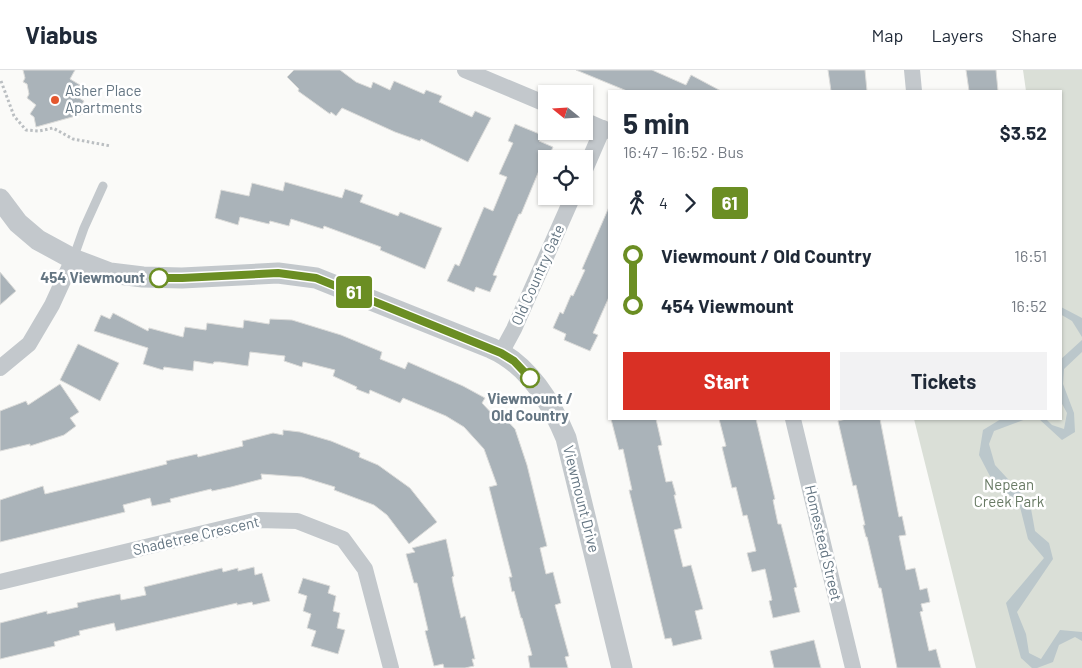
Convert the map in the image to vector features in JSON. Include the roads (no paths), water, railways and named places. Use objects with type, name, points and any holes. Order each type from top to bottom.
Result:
[{"type":"street","points":[[465,70],[538,101]]},
{"type":"street","points":[[912,70],[914,90]]},
{"type":"street","points":[[593,124],[606,130],[593,155]]},
{"type":"street","name":"Viewmount Drive","points":[[0,199],[18,223],[31,234],[73,259],[110,274],[182,278],[278,273],[316,278],[501,353],[514,361],[540,390],[558,420],[566,438],[622,668]]},
{"type":"street","name":"Old Country Gate","points":[[501,353],[514,329],[569,205]]},
{"type":"street","points":[[0,368],[29,344],[52,305],[73,259]]},
{"type":"street","name":"Homestead Street","points":[[793,420],[853,668]]},
{"type":"street","name":"Shadetree Crescent","points":[[0,582],[258,520],[297,520],[344,539],[365,570],[391,668]]},
{"type":"lane","points":[[73,259],[84,228],[103,186]]},
{"type":"place","name":"Asher Place Apartments","points":[[55,100]]},
{"type":"place","name":"454 Viewmount","points":[[159,278]]},
{"type":"place","name":"Viewmount / Old Country","points":[[530,378]]},
{"type":"park label","name":"Nepean Creek Park","points":[[1009,494]]}]
